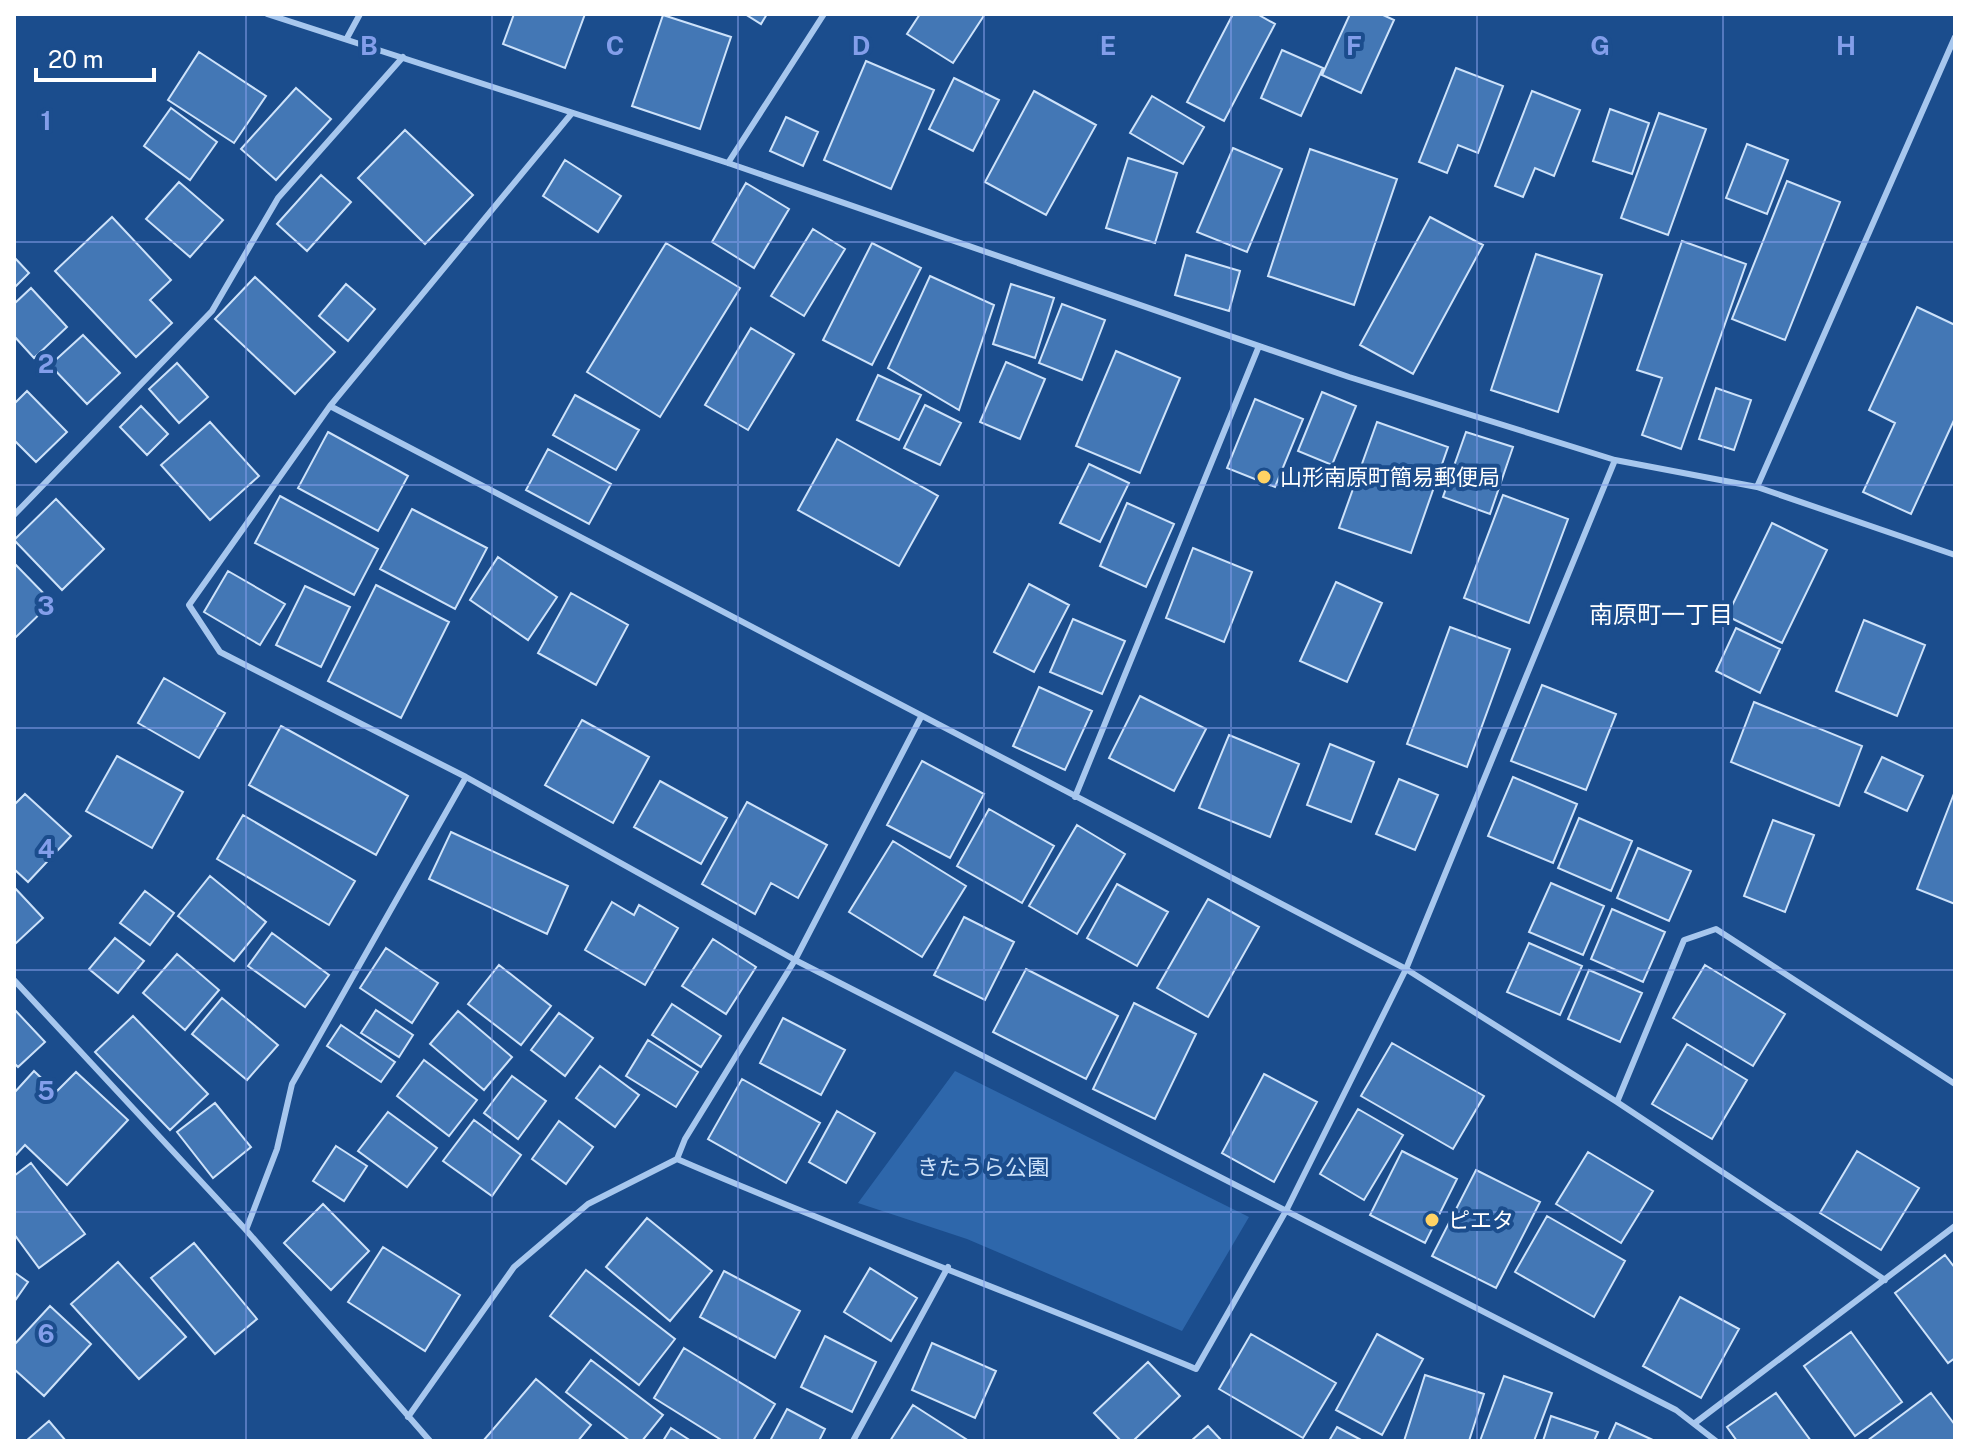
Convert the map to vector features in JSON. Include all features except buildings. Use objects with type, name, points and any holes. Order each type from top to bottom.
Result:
[{"type":"lane","points":[[267,14],[728,163],[1259,346],[1615,460],[1757,487],[1955,555]]},
{"type":"lane","points":[[347,38],[360,14]]},
{"type":"lane","points":[[728,163],[824,14]]},
{"type":"lane","points":[[1757,487],[1955,37]]},
{"type":"lane","points":[[14,515],[212,311],[278,198],[403,57]]},
{"type":"lane","points":[[572,113],[330,406],[189,605],[220,652],[466,777],[795,960],[1676,1410],[1716,1441]]},
{"type":"lane","points":[[1075,797],[1259,346]]},
{"type":"lane","points":[[330,406],[1406,969],[1617,1102],[1885,1280]]},
{"type":"lane","points":[[677,1159],[822,1221],[948,1267],[1196,1369],[1287,1209],[1406,969],[1615,460]]},
{"type":"lane","points":[[408,1417],[514,1267],[588,1204],[677,1159],[685,1139],[795,960],[921,717]]},
{"type":"lane","points":[[246,1230],[277,1149],[292,1084],[466,777]]},
{"type":"lane","points":[[1617,1102],[1684,940],[1716,929],[1955,1084]]},
{"type":"lane","points":[[14,980],[246,1230],[430,1441]]},
{"type":"lane","points":[[1695,1423],[1955,1226]]},
{"type":"lane","points":[[853,1441],[948,1267]]},
{"type":"green space","name":"きたうら公園","points":[[955,1071],[1249,1217],[1182,1331],[967,1239],[858,1203]]},
{"type":"place","name":"山形南原町簡易郵便局","points":[[1264,477]]},
{"type":"place","name":"ピエタ","points":[[1432,1220]]},
{"type":"district","name":"南原町一丁目","points":[[1661,614]]}]
